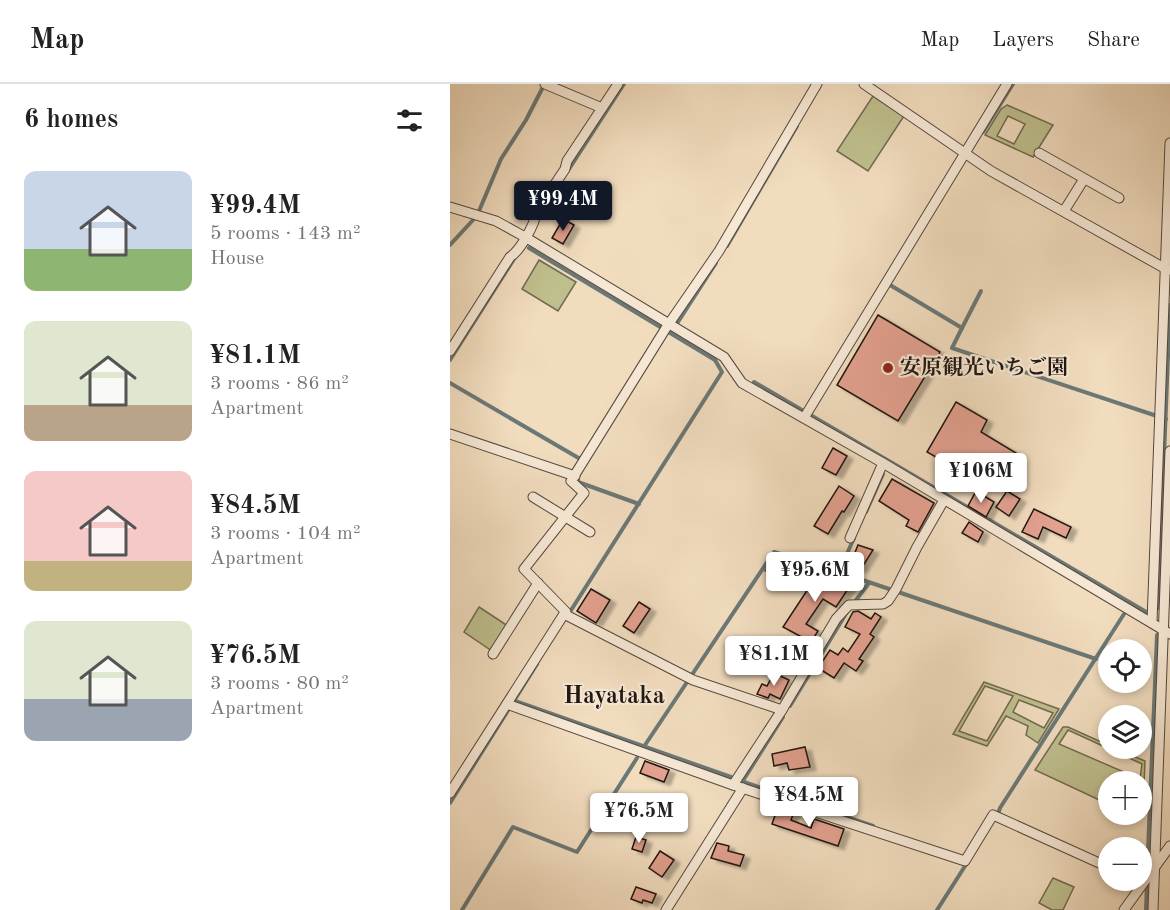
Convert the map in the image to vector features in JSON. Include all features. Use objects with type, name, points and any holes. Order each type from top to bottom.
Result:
[{"type":"street","points":[[450,351],[453,339],[510,257],[514,255],[535,220],[536,213],[618,84]]},
{"type":"street","points":[[782,710],[690,679],[567,615],[524,568],[585,493],[572,481],[666,329],[719,251],[817,84]]},
{"type":"street","points":[[864,84],[991,171],[1167,271]]},
{"type":"street","points":[[806,414],[967,154],[1007,84]]},
{"type":"street","points":[[546,85],[602,108]]},
{"type":"street","points":[[1152,622],[1167,271],[1170,143]]},
{"type":"street","points":[[1039,153],[1119,198]]},
{"type":"street","points":[[1064,211],[1084,179]]},
{"type":"street","points":[[450,207],[496,221],[525,237],[666,329],[724,357],[742,383],[806,414],[944,500],[1167,632]]},
{"type":"street","points":[[450,434],[575,476]]},
{"type":"street","points":[[1152,870],[1167,632],[1170,451]]},
{"type":"street","points":[[850,538],[883,463]]},
{"type":"street","points":[[533,497],[590,532]]},
{"type":"street","points":[[666,910],[836,619],[853,604],[883,604],[888,601],[944,500]]},
{"type":"street","points":[[493,654],[538,583]]},
{"type":"street","points":[[450,793],[510,706],[567,615]]},
{"type":"street","points":[[510,706],[964,861],[993,815],[1098,862]]},
{"type":"street","points":[[1152,870],[1170,846]]},
{"type":"street","points":[[1124,910],[1136,891]]},
{"type":"street","points":[[1152,891],[1152,910]]},
{"type":"green space","points":[[873,96],[904,116],[868,171],[837,151]]},
{"type":"green space","points":[[1007,105],[1053,125],[1033,157],[985,135],[1001,109]],"holes":[[[1008,116],[1025,124],[1014,144],[997,136]]]},
{"type":"green space","points":[[539,260],[576,282],[558,311],[522,289]]},
{"type":"green space","points":[[779,554],[816,566],[803,587],[765,571],[774,555]]},
{"type":"green space","points":[[479,607],[508,626],[492,651],[464,632]]},
{"type":"green space","points":[[984,682],[1059,709],[1038,743],[1026,735],[1028,726],[1006,716],[987,746],[953,734]],"holes":[[[985,686],[1013,696],[987,741],[959,731]],[[1019,700],[1053,713],[1044,728],[1013,712]]]},
{"type":"green space","points":[[1063,727],[1098,740],[1098,744],[1068,730],[1059,744],[1121,771],[1098,771],[1098,799],[1035,770]]},
{"type":"green space","points":[[1131,759],[1140,759],[1145,761],[1145,771],[1141,771],[1142,764]]},
{"type":"green space","points":[[1053,878],[1074,887],[1063,910],[1052,910],[1039,903]]},
{"type":"building","points":[[563,219],[574,225],[563,244],[552,238]]},
{"type":"building","name":"安原観光いちご園","points":[[878,315],[940,352],[898,421],[837,385]]},
{"type":"building","points":[[956,402],[987,420],[981,432],[1016,453],[1004,474],[968,454],[959,470],[927,452]]},
{"type":"building","points":[[833,448],[847,456],[836,475],[822,468]]},
{"type":"building","points":[[892,479],[934,503],[918,532],[906,526],[909,520],[879,501]]},
{"type":"building","points":[[839,486],[854,496],[828,534],[814,526]]},
{"type":"building","points":[[976,491],[994,502],[986,517],[968,506]]},
{"type":"building","points":[[1007,491],[1020,499],[1009,516],[996,507]]},
{"type":"building","points":[[1034,509],[1071,527],[1066,538],[1043,527],[1038,539],[1022,532]]},
{"type":"building","points":[[969,522],[983,532],[978,542],[962,533]]},
{"type":"building","points":[[858,545],[873,550],[861,569],[850,565]]},
{"type":"building","points":[[819,568],[850,586],[836,607],[823,599],[806,624],[818,631],[811,642],[783,627]]},
{"type":"building","points":[[591,589],[610,600],[596,623],[577,611]]},
{"type":"building","points":[[639,602],[650,609],[634,633],[623,626]]},
{"type":"building","points":[[858,611],[871,619],[875,613],[881,617],[870,634],[874,637],[859,659],[863,661],[856,671],[844,663],[834,678],[818,668],[830,650],[838,655],[843,648],[848,652],[860,634],[845,627],[853,612]]},
{"type":"building","points":[[774,673],[789,680],[780,699],[770,694],[768,698],[757,694],[762,684],[767,686]]},
{"type":"building","points":[[805,747],[810,767],[789,770],[787,763],[774,766],[772,754]]},
{"type":"building","points":[[645,761],[669,770],[664,782],[640,773]]},
{"type":"building","points":[[778,807],[794,812],[791,820],[811,828],[814,819],[844,829],[838,846],[772,824]]},
{"type":"building","points":[[636,837],[646,840],[642,852],[632,849]]},
{"type":"building","points":[[717,843],[729,846],[728,851],[744,855],[740,866],[711,858]]},
{"type":"building","points":[[660,851],[674,860],[662,877],[649,868]]},
{"type":"building","points":[[636,887],[656,894],[652,903],[643,900],[642,903],[631,899]]},
{"type":"waterway","points":[[569,169],[624,84]]},
{"type":"waterway","points":[[983,132],[1013,84]]},
{"type":"waterway","points":[[479,211],[501,159],[526,120],[544,85]]},
{"type":"waterway","points":[[727,246],[797,126]]},
{"type":"waterway","points":[[541,216],[557,188]]},
{"type":"waterway","points":[[450,245],[473,220]]},
{"type":"waterway","points":[[529,248],[715,360],[722,372],[568,615]]},
{"type":"waterway","points":[[450,360],[514,259]]},
{"type":"waterway","points":[[678,322],[716,263]]},
{"type":"waterway","points":[[890,285],[962,328],[952,348],[1166,419]]},
{"type":"waterway","points":[[962,328],[981,291]]},
{"type":"waterway","points":[[1158,608],[1170,305]]},
{"type":"waterway","points":[[754,382],[1148,613]]},
{"type":"waterway","points":[[450,383],[582,460]]},
{"type":"waterway","points":[[866,512],[883,474]]},
{"type":"waterway","points":[[578,476],[578,482],[639,504]]},
{"type":"waterway","points":[[839,572],[854,538]]},
{"type":"waterway","points":[[643,748],[774,552],[1096,659]]},
{"type":"waterway","points":[[853,604],[869,583]]},
{"type":"waterway","points":[[790,706],[847,612]]},
{"type":"waterway","points":[[997,817],[1000,808],[1124,614]]},
{"type":"waterway","points":[[1149,837],[1157,635]]},
{"type":"waterway","points":[[450,803],[537,664]]},
{"type":"waterway","points":[[515,701],[731,777]]},
{"type":"waterway","points":[[739,787],[783,717]]},
{"type":"waterway","points":[[462,910],[513,827],[577,852],[637,758]]},
{"type":"waterway","points":[[741,781],[873,826]]},
{"type":"waterway","points":[[937,910],[967,863]]},
{"type":"waterway","points":[[1146,910],[1147,891]]},
{"type":"place","name":"安原観光いちご園","points":[[888,368]]},
{"type":"district","name":"Hayataka","points":[[614,697]]}]
